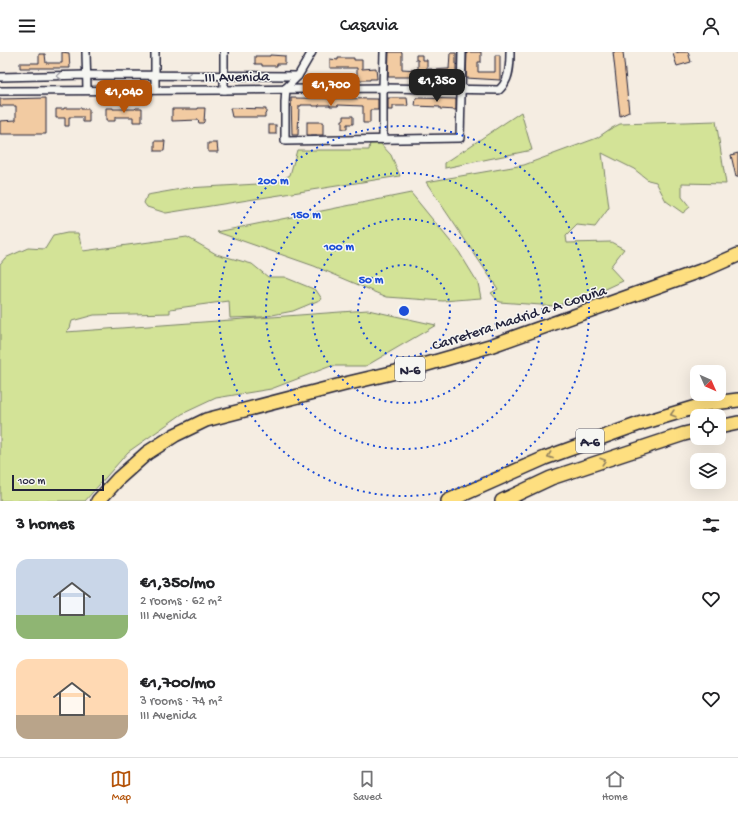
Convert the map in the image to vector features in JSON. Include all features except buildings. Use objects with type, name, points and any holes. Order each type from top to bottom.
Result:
[{"type":"highway","name":"Carretera Madrid a A Coruña","points":[[98,501],[119,478],[147,453],[175,435],[206,420],[417,367],[490,346],[706,270],[738,255]]},
{"type":"highway","name":"A-6","points":[[448,501],[545,458],[639,424],[706,404],[738,400]]},
{"type":"highway","points":[[726,426],[738,423]]},
{"type":"highway","name":"A-6","points":[[502,501],[552,478],[690,433]]},
{"type":"street","points":[[86,52],[87,90]]},
{"type":"street","points":[[155,52],[155,90]]},
{"type":"street","points":[[224,52],[224,90]]},
{"type":"street","points":[[312,52],[298,76],[286,88],[285,140],[460,138],[462,52]]},
{"type":"street","points":[[383,139],[382,88],[384,52]]},
{"type":"street","name":"III Avenida","points":[[0,91],[224,90],[286,88],[499,90],[505,83],[508,76],[510,52]]},
{"type":"street","name":"III Avenida","points":[[0,77],[86,75],[298,76]]},
{"type":"green space","points":[[521,112],[532,150],[445,168],[445,163]]},
{"type":"green space","points":[[716,121],[726,184],[682,183],[682,197],[690,207],[683,213],[666,201],[656,182],[648,180],[634,169],[602,153],[609,208],[595,227],[577,225],[566,236],[567,243],[611,242],[624,249],[610,267],[623,281],[595,294],[555,306],[499,302],[491,293],[498,289],[426,182],[524,165],[597,138],[620,124]]},
{"type":"green space","points":[[370,142],[379,142],[391,155],[400,176],[166,213],[147,207],[144,203],[147,195],[187,188],[276,183],[290,175],[297,150],[369,150]]},
{"type":"green space","points":[[411,193],[459,252],[478,283],[481,298],[443,301],[387,297],[314,266],[217,232]]},
{"type":"green space","points":[[67,233],[78,233],[83,251],[187,237],[216,254],[252,264],[268,277],[284,277],[316,290],[322,299],[293,311],[262,317],[230,318],[229,301],[170,309],[170,313],[94,315],[72,321],[70,328],[66,332],[368,310],[436,325],[366,366],[331,366],[271,389],[216,398],[182,414],[128,452],[85,501],[0,501],[0,264],[5,258],[28,248],[45,249],[53,236]]}]
